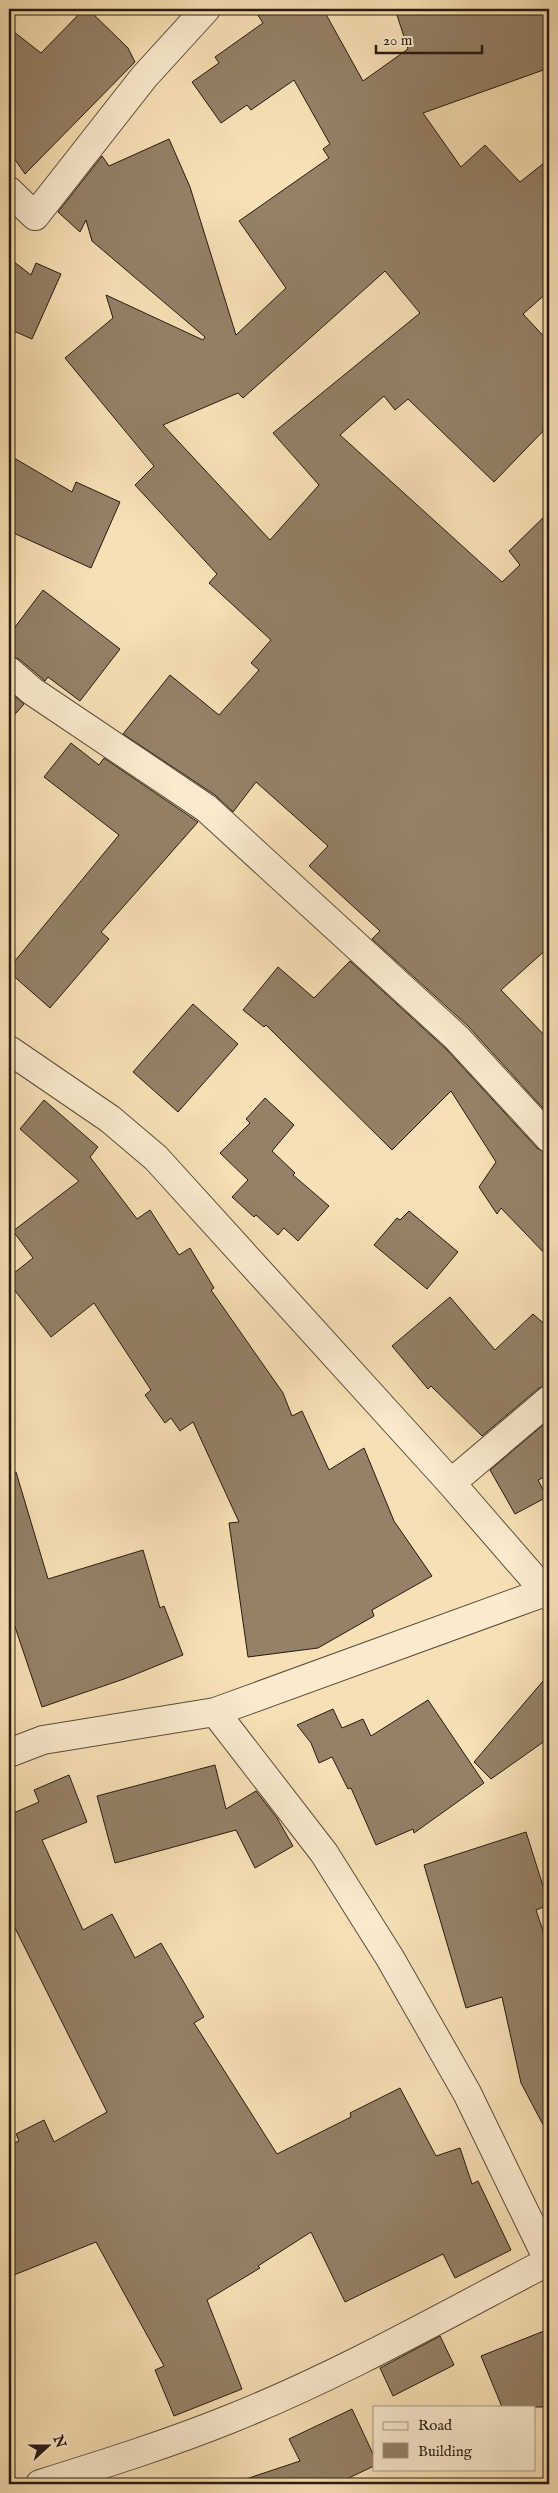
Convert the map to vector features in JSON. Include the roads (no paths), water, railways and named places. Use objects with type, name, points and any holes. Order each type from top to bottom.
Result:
[{"type":"street","points":[[9,191],[35,216],[144,77],[206,9]]},
{"type":"street","points":[[9,671],[32,691],[206,808],[457,1038],[549,1138]]},
{"type":"street","points":[[9,1050],[110,1119],[156,1158],[451,1483],[547,1594],[215,1712],[43,1740],[9,1753]]},
{"type":"street","points":[[451,1483],[549,1400]]},
{"type":"street","points":[[40,2484],[140,2452],[231,2418],[347,2366],[549,2262],[467,2094],[390,1958],[324,1853],[215,1712]]}]
